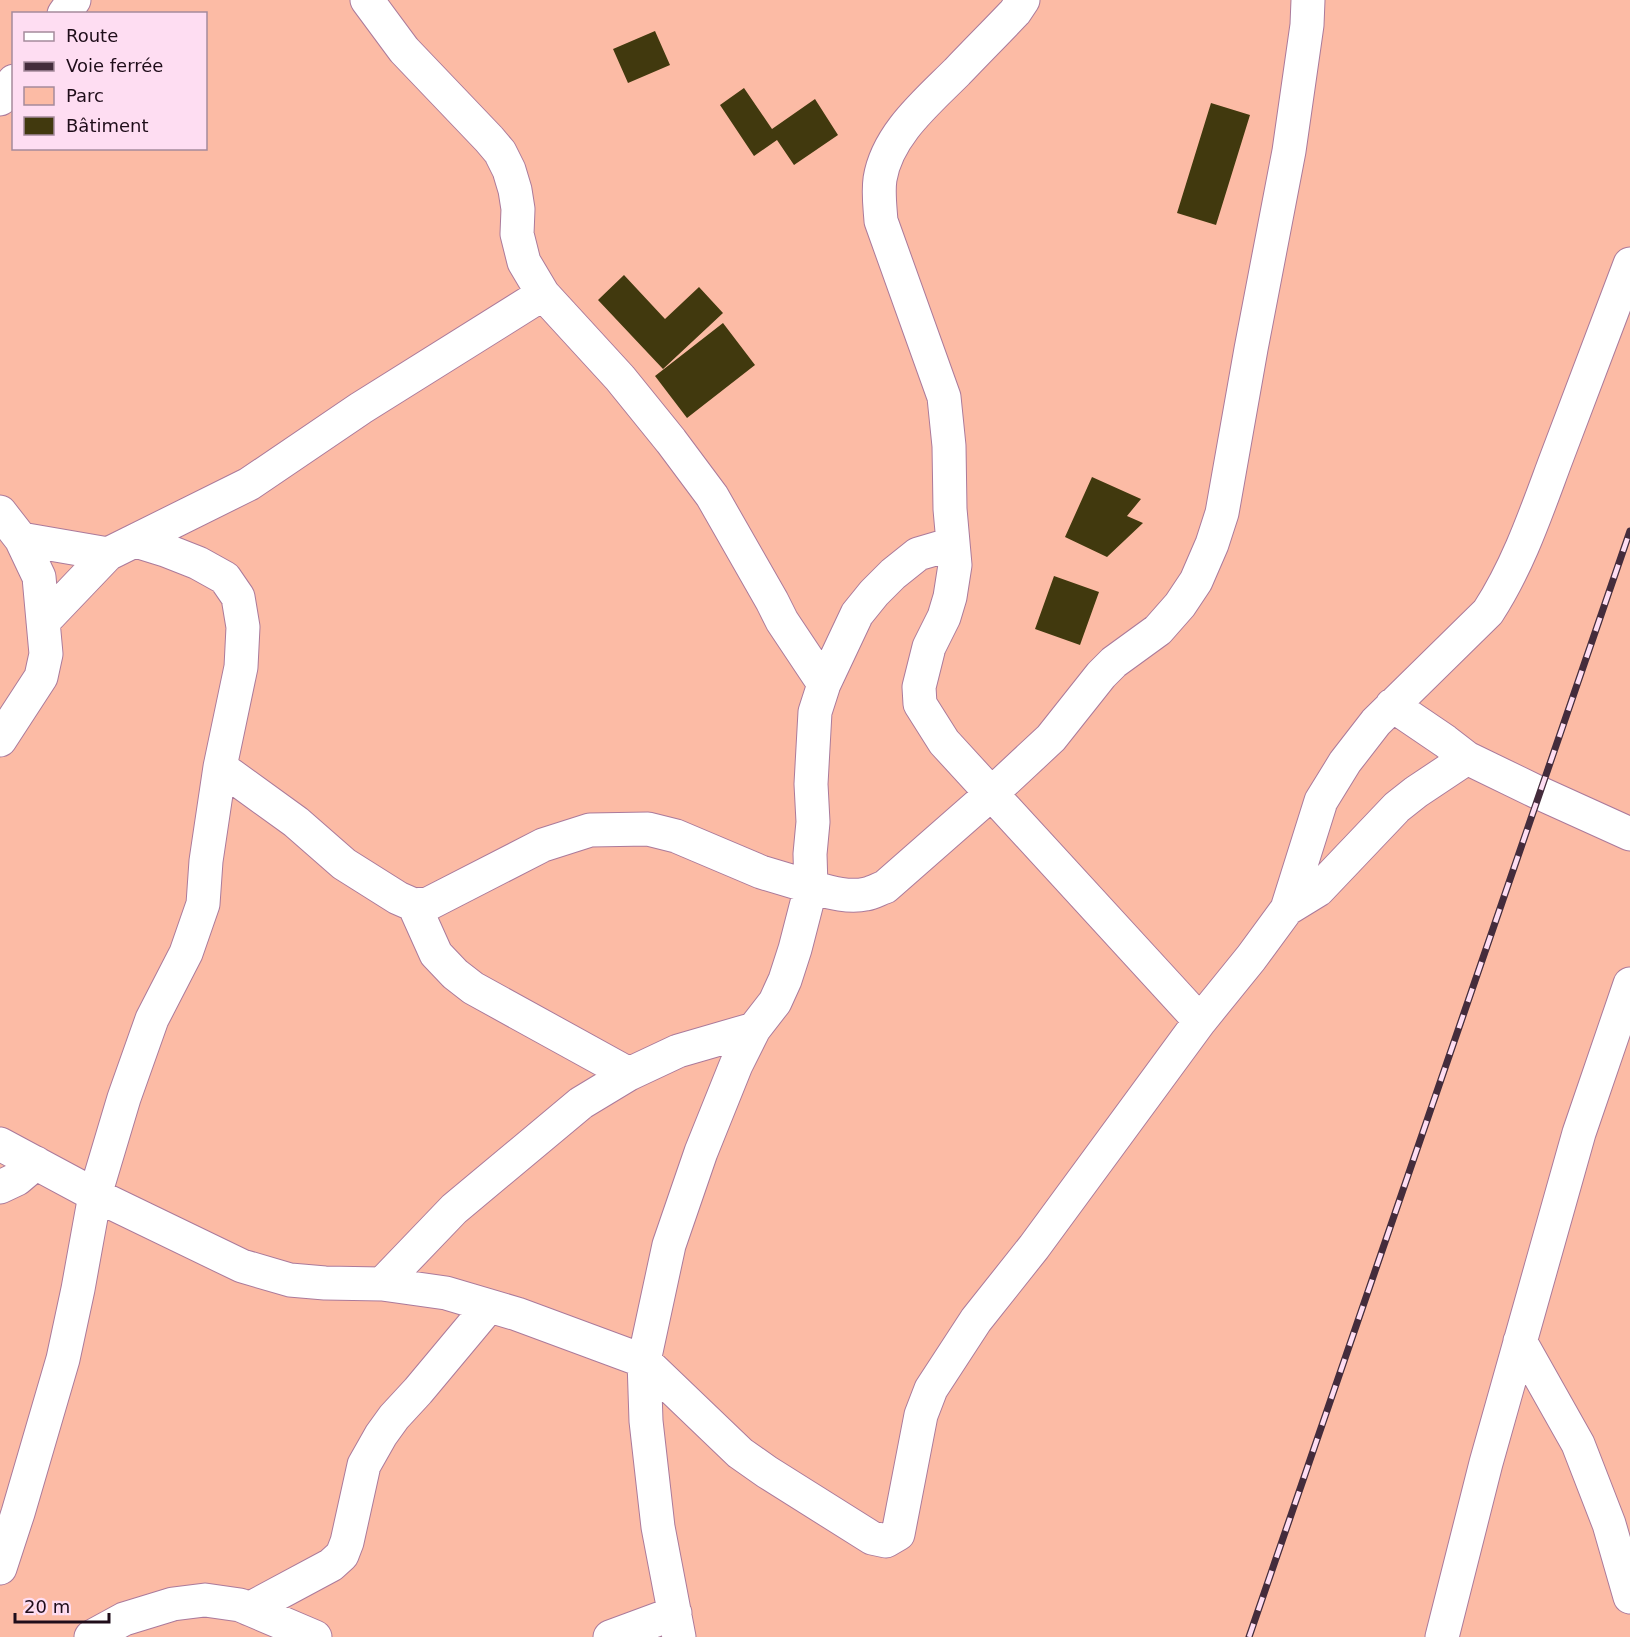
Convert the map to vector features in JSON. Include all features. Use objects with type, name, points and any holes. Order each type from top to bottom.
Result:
[{"type":"street","points":[[65,12],[74,0]]},
{"type":"street","points":[[367,0],[404,50],[500,152],[515,190],[518,209],[517,234],[524,262],[543,294],[620,378],[712,496],[782,621],[825,684]]},
{"type":"street","points":[[1023,0],[1015,12],[925,104],[900,133],[886,159],[880,178],[881,221],[944,397],[949,446],[950,508],[955,565],[944,617],[929,647],[920,687],[920,704],[945,742],[1200,1021]]},
{"type":"street","points":[[220,767],[296,822],[344,864],[398,898],[414,905],[430,903],[543,845],[590,830],[648,829],[676,836],[761,872],[834,894],[853,896],[867,894],[885,887],[1051,738],[1101,675],[1114,662],[1158,630],[1180,605],[1196,581],[1222,513],[1289,151],[1307,25],[1308,0]]},
{"type":"street","points":[[0,99],[12,84]]},
{"type":"street","points":[[0,1144],[95,1195],[242,1266],[290,1280],[382,1284],[446,1293],[517,1314],[645,1361],[740,1454],[872,1538],[886,1541],[898,1534],[921,1415],[931,1389],[976,1320],[1034,1247],[1200,1021],[1287,909],[1321,801],[1345,762],[1376,722],[1488,612],[1500,593],[1512,571],[1547,483],[1630,264]]},
{"type":"street","points":[[43,622],[122,547],[249,484],[361,408],[543,294]]},
{"type":"street","points":[[0,512],[10,547],[39,577],[46,654],[41,677],[0,740]]},
{"type":"street","points":[[610,1637],[677,1625],[658,1527],[646,1421],[645,1361],[669,1245],[736,1065],[754,1029],[775,1002],[785,980],[811,888],[814,712],[857,614],[874,593],[893,574],[918,555],[952,543]]},
{"type":"street","points":[[0,1568],[63,1359],[95,1195],[124,1098],[152,1019],[186,953],[203,904],[206,861],[220,767],[241,667],[243,627],[238,597],[225,578],[198,563],[165,550],[122,547],[10,547]]},
{"type":"street","points":[[1392,705],[1432,731],[1467,758],[1630,834]]},
{"type":"street","points":[[1287,909],[1323,885],[1406,799],[1467,758]]},
{"type":"street","points":[[414,905],[436,954],[455,974],[473,988],[629,1074]]},
{"type":"street","points":[[1442,1637],[1486,1463],[1579,1133],[1630,984]]},
{"type":"street","points":[[382,1284],[454,1209],[581,1103],[629,1074],[678,1051],[754,1029]]},
{"type":"street","points":[[0,1187],[17,1179],[36,1163]]},
{"type":"street","points":[[249,1609],[331,1565],[342,1555],[364,1465],[381,1436],[394,1417],[489,1306]]},
{"type":"street","points":[[1520,1341],[1578,1444],[1609,1524],[1630,1597]]},
{"type":"street","points":[[91,1637],[124,1620],[173,1604],[205,1600],[240,1605],[315,1637]]},
{"type":"green space","points":[[0,0],[1630,0],[1630,1637],[0,1637]]},
{"type":"building","points":[[655,31],[670,65],[628,83],[613,49]]},
{"type":"building","points":[[744,88],[772,129],[815,99],[838,135],[794,165],[777,140],[754,156],[720,105]]},
{"type":"building","points":[[1211,103],[1250,115],[1216,225],[1177,213]]},
{"type":"building","points":[[624,275],[665,319],[699,287],[723,313],[663,369],[598,300]]},
{"type":"building","points":[[723,323],[755,365],[687,418],[655,376]]},
{"type":"building","points":[[1092,477],[1141,499],[1127,516],[1143,523],[1107,557],[1065,537]]},
{"type":"building","points":[[1054,576],[1099,592],[1080,645],[1035,629]]},
{"type":"railway","points":[[1249,1637],[1630,531]]}]
